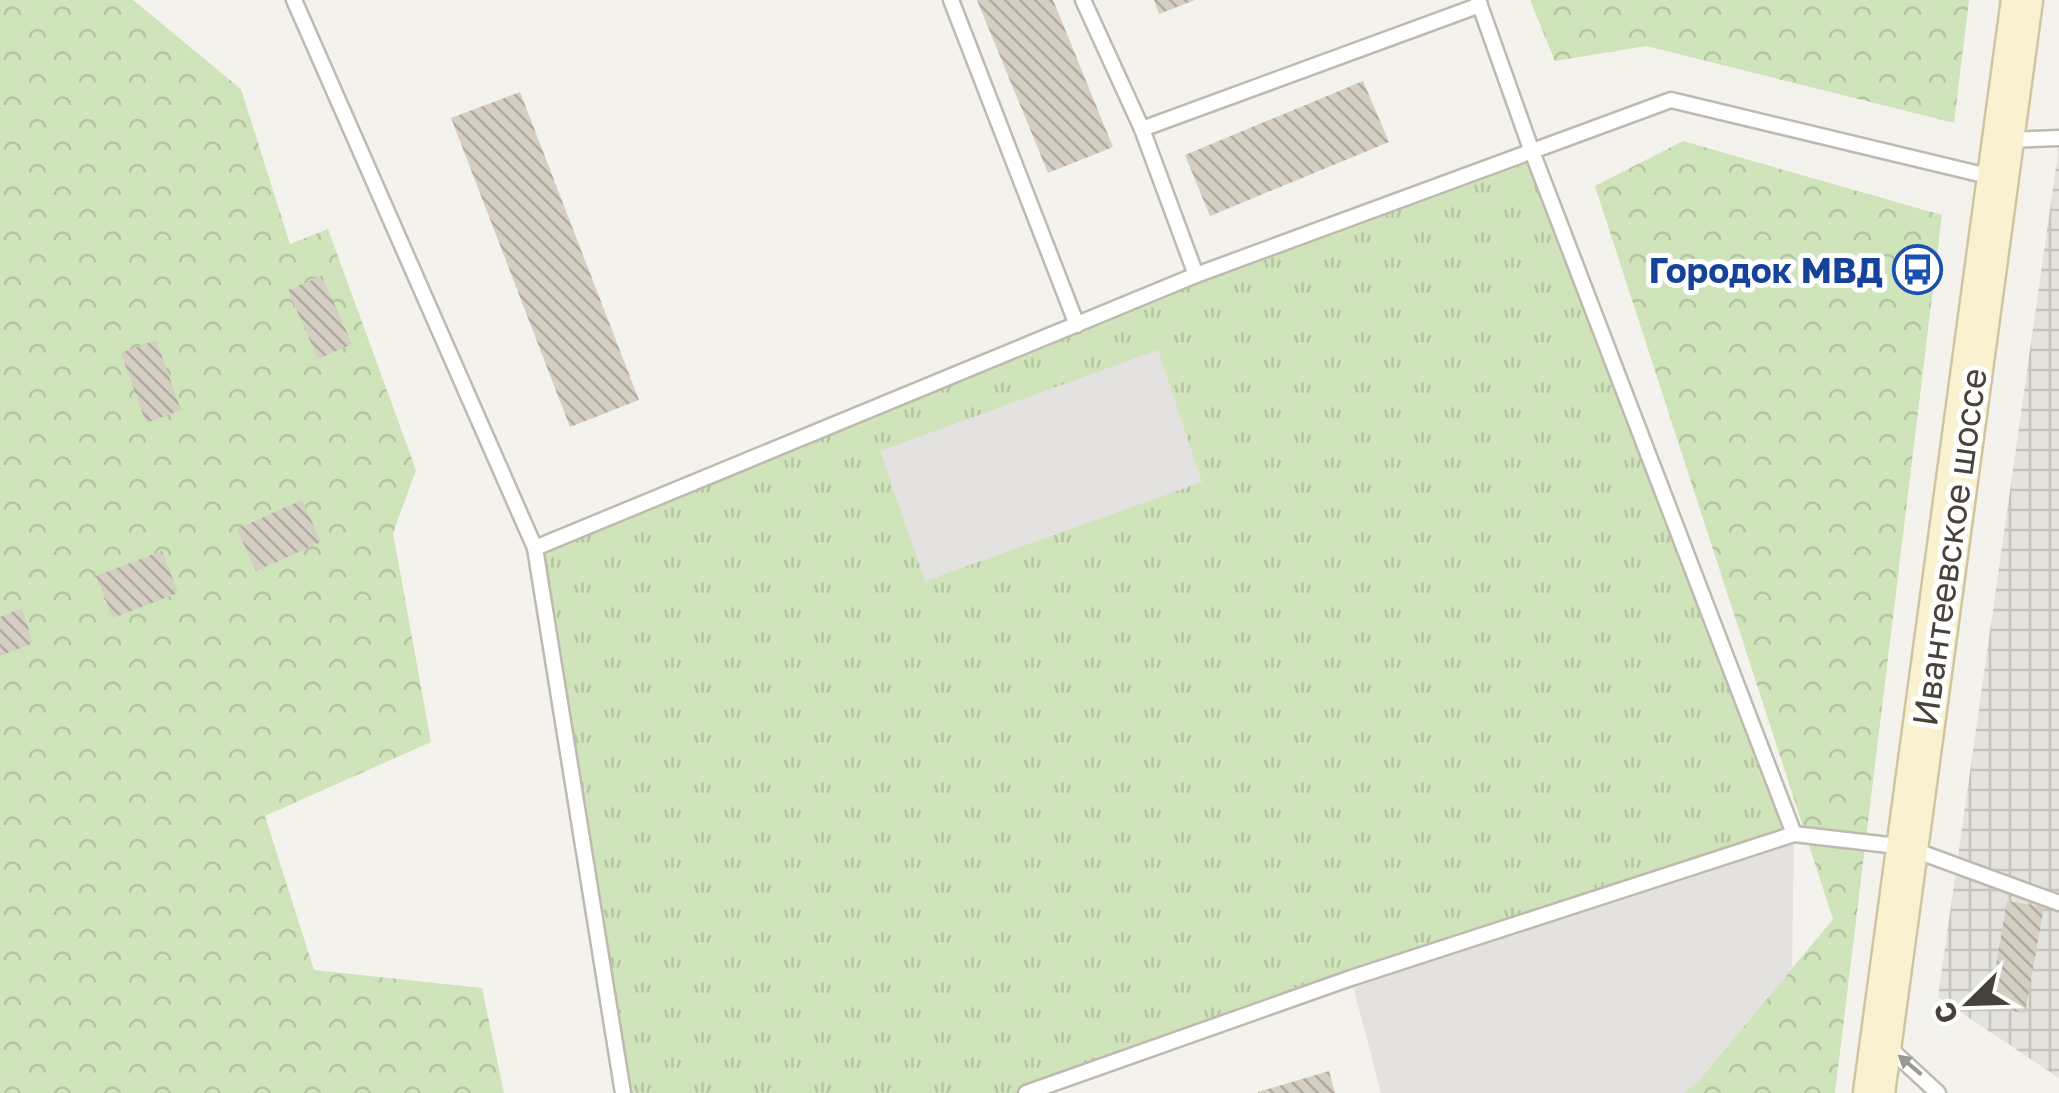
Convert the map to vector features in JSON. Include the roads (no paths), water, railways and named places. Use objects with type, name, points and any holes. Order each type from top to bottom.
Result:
[{"type":"main road","name":"Ивантеевское шоссе","points":[[1874,1093],[2022,0]]},
{"type":"lane","points":[[294,0],[536,548],[623,1093]]},
{"type":"lane","points":[[950,0],[1077,325]]},
{"type":"lane","points":[[1082,0],[1142,129],[1196,275]]},
{"type":"lane","points":[[1142,129],[1479,2],[1794,834]]},
{"type":"lane","points":[[536,548],[1196,275],[1671,100],[2000,160],[2059,138]]},
{"type":"lane","points":[[1026,1093],[1351,978],[1794,834],[1906,847],[2059,904]]},
{"type":"lane","points":[[1879,1039],[1938,1093]]},
{"type":"place","name":"Городок МВД","points":[[1918,270]]}]
